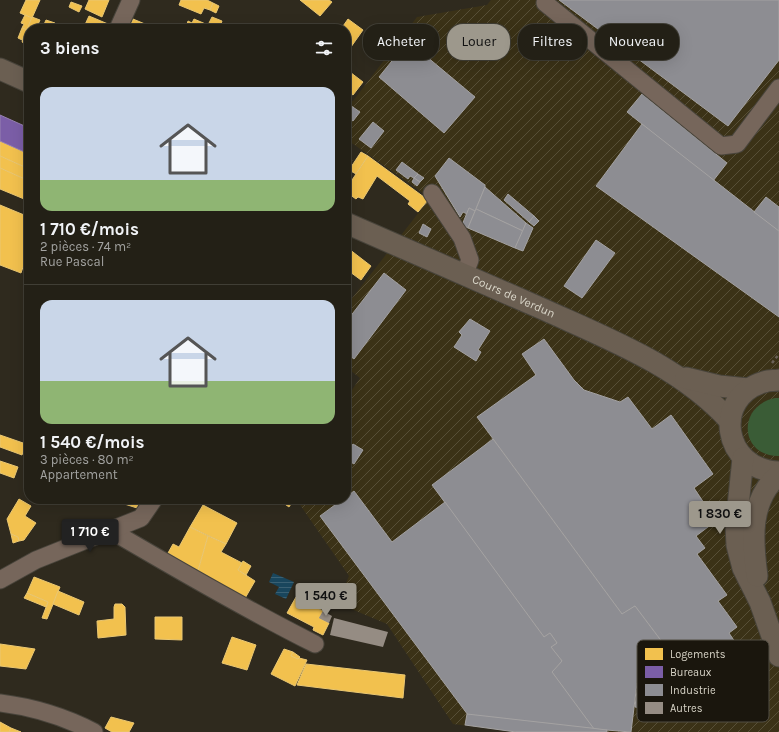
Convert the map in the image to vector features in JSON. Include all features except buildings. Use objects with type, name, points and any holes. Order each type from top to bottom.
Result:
[{"type":"main road","points":[[0,69],[24,80]]},
{"type":"main road","name":"Cours de Verdun","points":[[351,225],[617,343],[678,376],[712,402],[730,421]]},
{"type":"main road","name":"Cours de Verdun","points":[[678,376],[719,386],[748,389]]},
{"type":"main road","points":[[779,380],[764,381],[748,389],[737,402],[730,421],[730,431],[734,446],[743,458],[755,467],[768,472],[779,473]]},
{"type":"main road","points":[[743,458],[736,526],[737,545],[743,568],[760,602],[779,656]]},
{"type":"main road","points":[[760,602],[753,549],[753,523],[761,496],[770,482],[779,473]]},
{"type":"street","points":[[120,24],[131,0]]},
{"type":"street","points":[[545,3],[637,76],[721,146],[737,144],[779,88]]},
{"type":"street","points":[[432,193],[462,238],[470,260],[464,275]]},
{"type":"street","points":[[0,580],[36,560],[140,518],[150,504]]},
{"type":"street","points":[[110,530],[207,586],[316,644]]},
{"type":"street","points":[[0,703],[46,713],[81,725],[94,732]]},
{"type":"shaded area","points":[[491,0],[779,0],[779,732],[517,732],[453,724],[387,624],[337,603],[349,576],[299,504],[351,504],[351,392],[360,378],[351,371],[351,300],[430,198],[351,143],[351,100],[353,101],[384,60],[439,60],[439,24],[412,24],[417,17],[487,5]]},
{"type":"green space","points":[[779,398],[779,456],[766,454],[756,448],[750,440],[748,430],[749,420],[754,411],[762,403]]},
{"type":"water","points":[[273,573],[294,582],[286,599],[275,594],[279,587],[269,582]]}]
